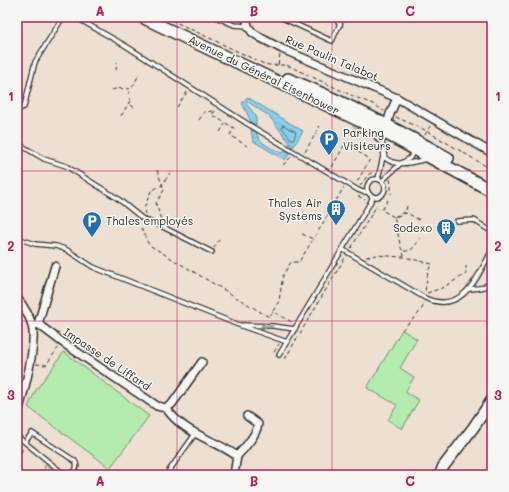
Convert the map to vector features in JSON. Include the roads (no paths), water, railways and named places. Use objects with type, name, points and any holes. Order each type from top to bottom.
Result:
[{"type":"main road","name":"Avenue du Général Eisenhower","points":[[142,17],[364,123]]},
{"type":"main road","name":"Avenue du Général Eisenhower","points":[[155,17],[254,64],[389,124],[492,184]]},
{"type":"main road","points":[[364,123],[389,124]]},
{"type":"main road","name":"Avenue du Général Eisenhower","points":[[416,141],[434,159],[492,190]]},
{"type":"street","points":[[246,17],[248,26]]},
{"type":"street","name":"Rue Paulin Talabot","points":[[248,26],[252,32],[282,49],[397,98],[492,153]]},
{"type":"street","points":[[389,124],[390,114],[397,98]]},
{"type":"street","points":[[17,414],[32,351],[33,332],[55,266]]},
{"type":"street","points":[[17,298],[35,325]]},
{"type":"street","name":"Impasse de Liffard","points":[[35,325],[157,406],[166,408],[171,416],[195,434],[237,456]]},
{"type":"street","points":[[166,408],[172,404],[202,362]]},
{"type":"street","points":[[440,475],[443,468],[492,400]]},
{"type":"street","points":[[234,475],[237,456],[258,429],[258,424],[247,416]]},
{"type":"lane","points":[[17,110],[24,107],[35,62],[63,17]]},
{"type":"lane","points":[[75,17],[126,46],[302,157],[363,192],[368,192],[373,196],[379,196],[385,191],[385,185],[382,181],[373,179],[368,186],[368,192]]},
{"type":"lane","points":[[216,17],[234,25],[248,26]]},
{"type":"lane","points":[[281,17],[332,41],[343,17]]},
{"type":"lane","points":[[335,17],[340,25]]},
{"type":"lane","points":[[364,123],[382,144],[385,158],[390,162],[400,164],[434,159]]},
{"type":"lane","points":[[382,144],[389,124]]},
{"type":"lane","points":[[382,181],[400,164],[410,158],[416,141]]},
{"type":"lane","points":[[17,143],[44,158],[66,166],[117,198],[143,219],[163,227],[212,252]]},
{"type":"lane","points":[[378,179],[384,152]]},
{"type":"lane","points":[[279,355],[373,196]]},
{"type":"lane","points":[[457,221],[474,220],[492,232]]},
{"type":"lane","points":[[17,238],[35,244],[51,245],[66,250],[93,267],[287,342]]},
{"type":"lane","points":[[342,249],[433,302],[442,303],[450,302],[460,297],[472,286],[492,250]]},
{"type":"lane","points":[[468,290],[484,288],[489,285],[492,280]]},
{"type":"lane","points":[[239,324],[295,329]]},
{"type":"lane","points":[[17,436],[65,474],[69,475],[76,468],[77,464],[75,461],[32,433],[25,442]]},
{"type":"lane","points":[[166,475],[195,434]]},
{"type":"water","points":[[247,97],[303,131],[293,147],[289,144],[269,116],[245,100]]},
{"type":"water","points":[[244,101],[256,116],[256,125],[251,122],[242,103]]},
{"type":"water","points":[[251,130],[256,132],[257,136],[270,147],[282,153],[285,150],[290,153],[285,160],[253,141]]},
{"type":"place","name":"Parking Visiteurs","points":[[329,156]]},
{"type":"place","name":"Thales Air Systems","points":[[336,226]]},
{"type":"place","name":"Thales employés","points":[[92,238]]},
{"type":"place","name":"Sodexo","points":[[446,245]]}]
